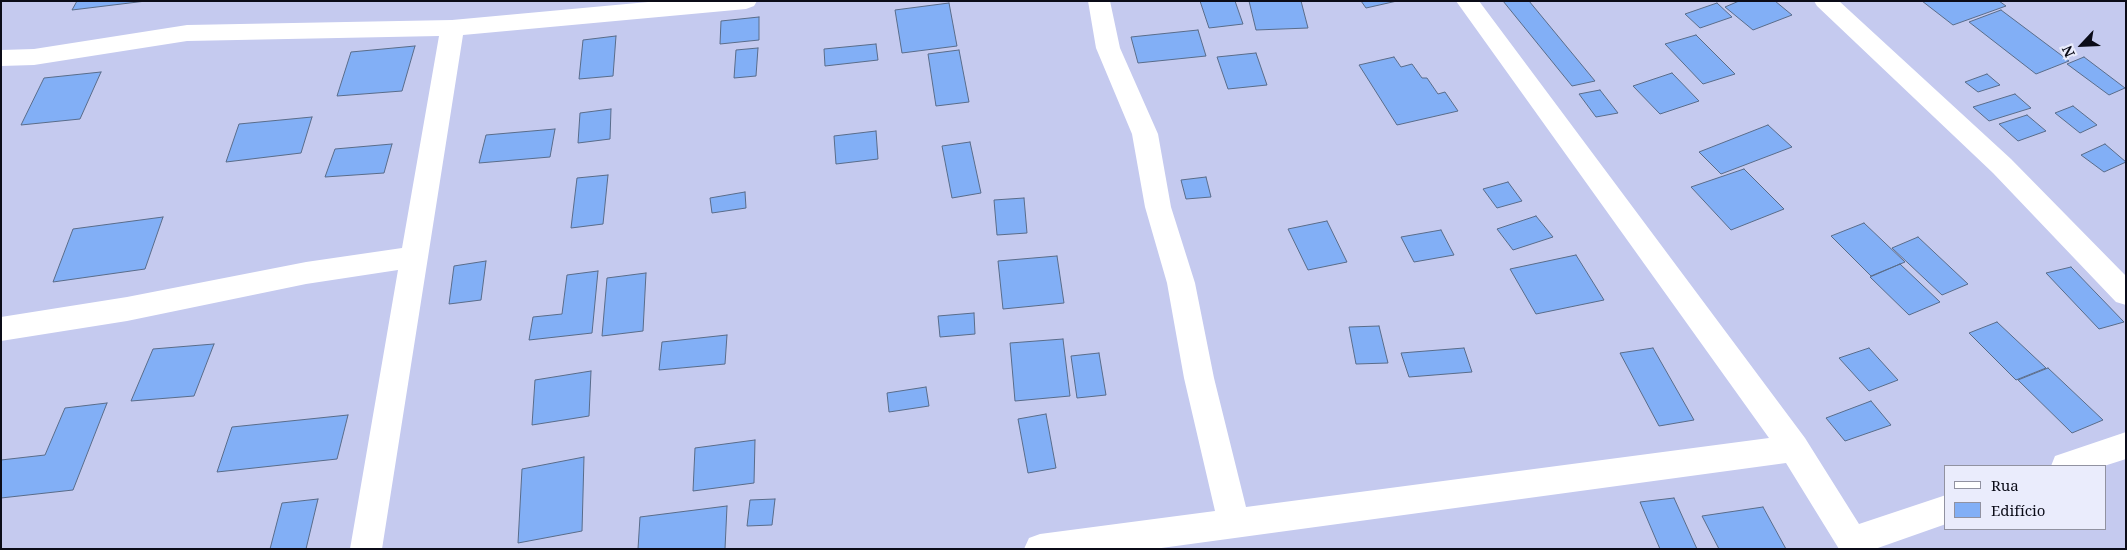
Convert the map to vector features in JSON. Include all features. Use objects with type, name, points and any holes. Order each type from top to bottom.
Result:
[{"type":"street","points":[[1,58],[34,57],[187,33],[452,28],[746,1]]},
{"type":"street","points":[[1099,1],[1108,48],[1144,134],[1158,207],[1181,283],[1199,378],[1234,523]]},
{"type":"street","points":[[1466,1],[1794,448],[1854,545],[1944,509]]},
{"type":"street","points":[[1825,1],[2002,166],[2126,294]]},
{"type":"street","points":[[366,549],[452,28]]},
{"type":"street","points":[[1,329],[127,309],[306,273],[414,257]]},
{"type":"street","points":[[2069,465],[2126,445]]},
{"type":"street","points":[[1040,549],[1794,448]]},
{"type":"building","points":[[77,1],[146,1],[72,10]]},
{"type":"building","points":[[1200,1],[1235,1],[1243,24],[1209,28]]},
{"type":"building","points":[[1249,1],[1301,1],[1308,28],[1256,30]]},
{"type":"building","points":[[1361,1],[1397,1],[1366,8]]},
{"type":"building","points":[[1503,1],[1529,1],[1595,81],[1572,86]]},
{"type":"building","points":[[1739,1],[1775,1],[1792,15],[1753,30],[1725,7]]},
{"type":"building","points":[[1922,1],[1999,1],[2006,6],[1953,25]]},
{"type":"building","points":[[949,3],[957,46],[902,53],[895,10]]},
{"type":"building","points":[[1717,3],[1732,17],[1700,28],[1685,14]]},
{"type":"building","points":[[2001,10],[2069,61],[2036,74],[1969,22]]},
{"type":"building","points":[[759,17],[759,40],[720,44],[721,21]]},
{"type":"building","points":[[1198,30],[1206,56],[1138,63],[1131,37]]},
{"type":"building","points":[[1696,35],[1735,74],[1703,84],[1665,44]]},
{"type":"building","points":[[616,36],[613,76],[579,79],[583,40]]},
{"type":"building","points":[[876,44],[878,60],[825,66],[824,49]]},
{"type":"building","points":[[415,46],[402,91],[337,96],[351,52]]},
{"type":"building","points":[[758,48],[756,76],[734,78],[736,50]]},
{"type":"building","points":[[959,50],[969,102],[936,106],[928,54]]},
{"type":"building","points":[[1256,53],[1267,85],[1228,89],[1217,57]]},
{"type":"building","points":[[1394,57],[1401,67],[1412,64],[1422,78],[1427,78],[1438,94],[1445,92],[1458,111],[1397,125],[1359,65]]},
{"type":"building","points":[[2084,57],[2125,88],[2109,95],[2067,64]]},
{"type":"building","points":[[101,72],[80,119],[21,125],[44,78]]},
{"type":"building","points":[[1672,73],[1699,101],[1660,114],[1633,86]]},
{"type":"building","points":[[1987,74],[2000,85],[1978,92],[1965,82]]},
{"type":"building","points":[[1600,90],[1618,113],[1596,117],[1579,94]]},
{"type":"building","points":[[2015,94],[2031,108],[1989,121],[1973,107]]},
{"type":"building","points":[[2073,106],[2097,125],[2080,133],[2055,113]]},
{"type":"building","points":[[611,109],[610,139],[578,143],[580,113]]},
{"type":"building","points":[[2027,115],[2046,131],[2018,141],[1999,124]]},
{"type":"building","points":[[312,117],[301,153],[226,162],[239,124]]},
{"type":"building","points":[[1768,125],[1792,147],[1721,174],[1699,152]]},
{"type":"building","points":[[555,129],[550,157],[479,163],[486,135]]},
{"type":"building","points":[[876,131],[878,159],[836,164],[834,136]]},
{"type":"building","points":[[970,142],[981,193],[952,198],[942,146]]},
{"type":"building","points":[[392,144],[384,173],[325,177],[335,149]]},
{"type":"building","points":[[2105,144],[2126,162],[2104,172],[2081,155]]},
{"type":"building","points":[[1744,169],[1784,209],[1731,230],[1691,187]]},
{"type":"building","points":[[608,175],[603,224],[571,228],[577,178]]},
{"type":"building","points":[[1206,177],[1211,197],[1186,199],[1181,180]]},
{"type":"building","points":[[1508,182],[1522,201],[1497,208],[1483,189]]},
{"type":"building","points":[[745,192],[746,208],[712,213],[710,198]]},
{"type":"building","points":[[1024,198],[1027,233],[997,235],[994,200]]},
{"type":"building","points":[[1536,216],[1553,237],[1513,250],[1497,229]]},
{"type":"building","points":[[163,217],[145,269],[53,282],[73,229]]},
{"type":"building","points":[[1327,221],[1347,262],[1308,270],[1288,229]]},
{"type":"building","points":[[1864,223],[1905,262],[1871,276],[1831,236]]},
{"type":"building","points":[[1441,230],[1454,255],[1414,262],[1401,237]]},
{"type":"building","points":[[1918,237],[1968,284],[1942,295],[1892,248]]},
{"type":"building","points":[[1576,255],[1604,300],[1536,314],[1510,269]]},
{"type":"building","points":[[1057,256],[1064,303],[1003,309],[998,261]]},
{"type":"building","points":[[486,261],[481,300],[449,304],[454,266]]},
{"type":"building","points":[[1900,264],[1940,302],[1909,315],[1870,277]]},
{"type":"building","points":[[2071,267],[2124,322],[2099,329],[2046,273]]},
{"type":"building","points":[[598,271],[592,333],[529,340],[533,317],[562,314],[567,275]]},
{"type":"building","points":[[646,273],[643,331],[602,336],[607,278]]},
{"type":"building","points":[[974,313],[975,334],[940,337],[938,316]]},
{"type":"building","points":[[1997,322],[2046,368],[2016,380],[1969,333]]},
{"type":"building","points":[[1379,326],[1388,363],[1356,364],[1349,327]]},
{"type":"building","points":[[727,335],[725,364],[659,370],[662,342]]},
{"type":"building","points":[[1063,339],[1070,396],[1015,401],[1010,343]]},
{"type":"building","points":[[214,344],[194,396],[131,401],[153,349]]},
{"type":"building","points":[[1464,348],[1472,372],[1409,377],[1401,353]]},
{"type":"building","points":[[1653,348],[1694,420],[1659,426],[1620,353]]},
{"type":"building","points":[[1869,348],[1898,380],[1869,391],[1839,358]]},
{"type":"building","points":[[1099,353],[1106,395],[1077,398],[1071,356]]},
{"type":"building","points":[[2048,368],[2103,420],[2072,433],[2018,380]]},
{"type":"building","points":[[591,371],[589,416],[532,425],[535,380]]},
{"type":"building","points":[[926,387],[929,406],[889,412],[887,393]]},
{"type":"building","points":[[1871,401],[1891,425],[1845,441],[1826,418]]},
{"type":"building","points":[[107,403],[73,490],[1,498],[1,460],[45,455],[65,408]]},
{"type":"building","points":[[1046,414],[1056,468],[1028,473],[1018,419]]},
{"type":"building","points":[[348,415],[337,459],[217,472],[232,427]]},
{"type":"building","points":[[755,440],[754,483],[693,491],[695,448]]},
{"type":"building","points":[[584,457],[582,531],[518,543],[522,469]]},
{"type":"building","points":[[1674,498],[1697,549],[1660,549],[1640,502]]},
{"type":"building","points":[[318,499],[306,549],[270,549],[282,503]]},
{"type":"building","points":[[775,499],[772,525],[747,526],[750,500]]},
{"type":"building","points":[[727,506],[725,549],[638,549],[640,517]]},
{"type":"building","points":[[1763,507],[1786,549],[1719,549],[1702,516]]}]
